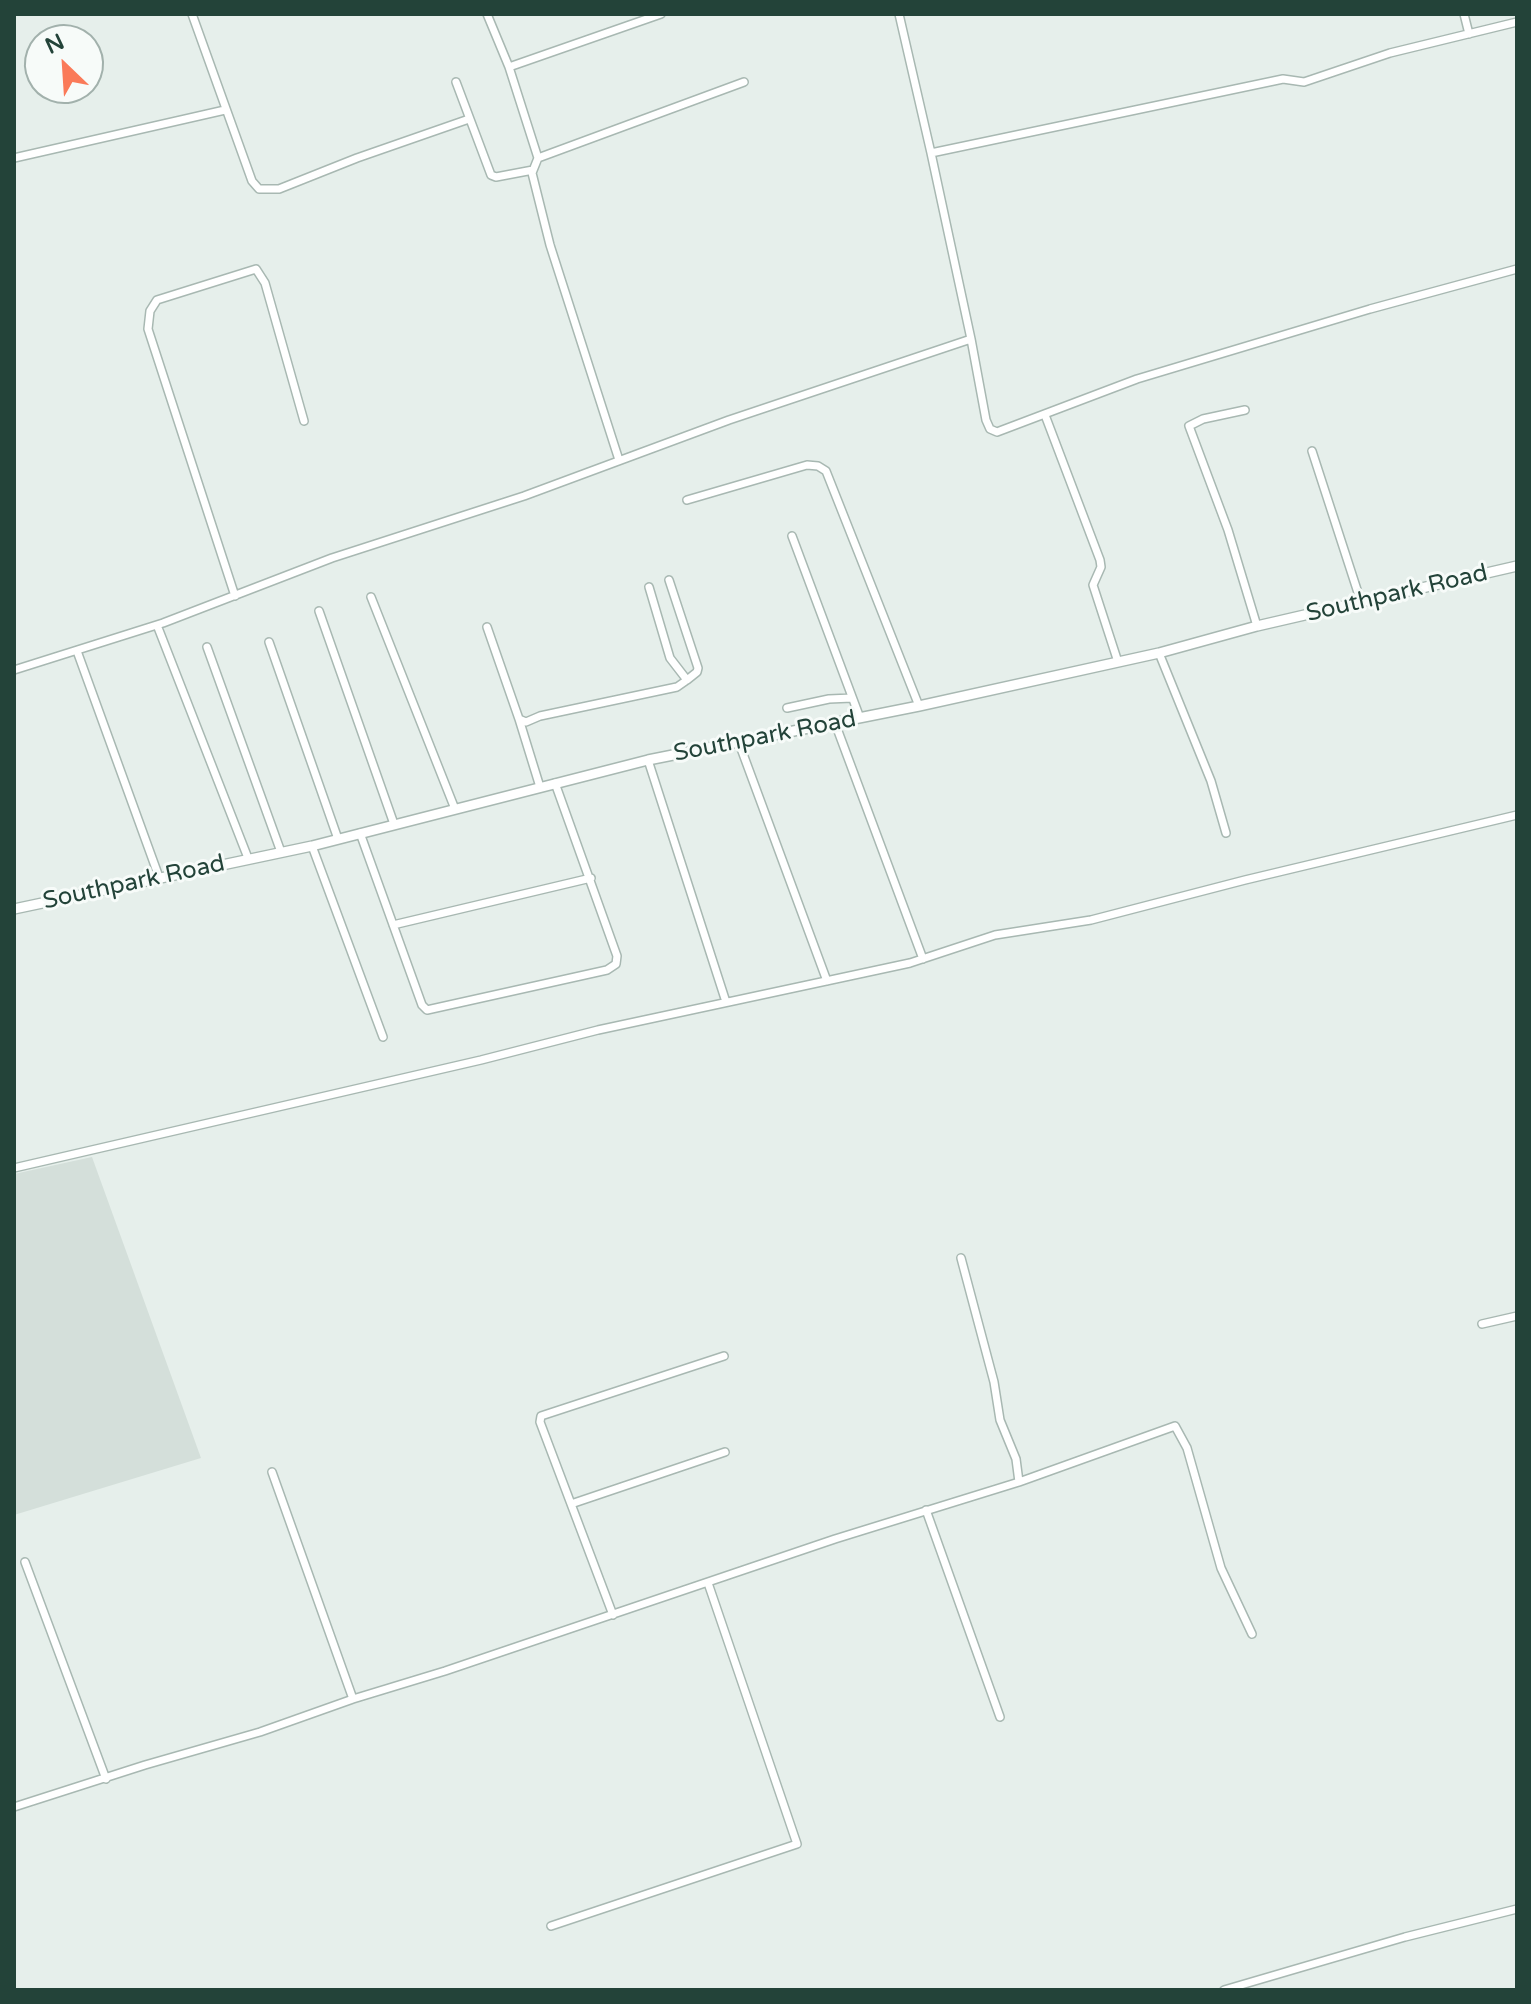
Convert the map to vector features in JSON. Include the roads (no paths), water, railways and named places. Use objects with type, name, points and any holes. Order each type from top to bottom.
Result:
[{"type":"street","points":[[192,14],[252,181],[264,191],[279,189],[469,119]]},
{"type":"street","points":[[487,14],[509,67],[538,158],[533,170],[550,245],[619,460]]},
{"type":"street","points":[[509,67],[661,14]]},
{"type":"street","points":[[899,14],[986,420],[990,429],[997,432],[1137,379],[1370,309],[1517,269]]},
{"type":"street","points":[[1464,14],[1469,34]]},
{"type":"street","points":[[931,153],[1283,79],[1304,82],[1390,53],[1517,22]]},
{"type":"street","points":[[456,82],[491,175],[496,177],[533,170]]},
{"type":"street","points":[[538,158],[744,82]]},
{"type":"street","points":[[14,158],[225,110]]},
{"type":"street","points":[[235,596],[148,329],[150,311],[157,300],[256,269],[265,283],[304,421]]},
{"type":"street","points":[[14,670],[157,625],[332,558],[420,531],[729,420],[971,339]]},
{"type":"street","points":[[1245,410],[1203,419],[1189,426],[1228,530],[1257,626]]},
{"type":"street","points":[[1045,415],[1100,560],[1101,567],[1093,585],[1118,662]]},
{"type":"street","points":[[1312,451],[1361,602]]},
{"type":"street","points":[[687,500],[807,465],[826,471],[919,706]]},
{"type":"street","points":[[792,536],[860,718]]},
{"type":"street","name":"Southpark Road","points":[[14,909],[312,846],[648,760],[919,706],[1159,653],[1257,626],[1517,566]]},
{"type":"street","points":[[519,719],[526,722],[677,687],[687,680],[698,668],[669,580]]},
{"type":"street","points":[[649,587],[670,658],[687,680]]},
{"type":"street","points":[[371,597],[455,809]]},
{"type":"street","points":[[319,611],[394,824]]},
{"type":"street","points":[[157,625],[248,858]]},
{"type":"street","points":[[487,627],[540,787]]},
{"type":"street","points":[[269,642],[338,839]]},
{"type":"street","points":[[207,647],[281,852]]},
{"type":"street","points":[[77,651],[159,877]]},
{"type":"street","points":[[1159,653],[1211,781],[1226,833]]},
{"type":"street","points":[[787,708],[829,699],[852,698]]},
{"type":"street","points":[[835,723],[923,959]]},
{"type":"street","points":[[739,743],[827,981]]},
{"type":"street","points":[[648,760],[726,1002]]},
{"type":"street","points":[[360,833],[422,1005],[427,1010],[607,970],[616,964],[617,956],[555,783]]},
{"type":"street","points":[[14,1168],[923,959],[995,935],[1091,920],[1517,815]]},
{"type":"street","points":[[312,846],[383,1037]]},
{"type":"street","points":[[393,925],[591,878]]},
{"type":"street","points":[[961,1258],[994,1382],[1000,1420],[1016,1459],[1019,1482]]},
{"type":"street","points":[[1482,1324],[1517,1316]]},
{"type":"street","points":[[613,1615],[540,1422],[541,1416],[724,1356]]},
{"type":"street","points":[[14,1807],[260,1732],[926,1510],[1019,1482],[1175,1426],[1187,1448],[1221,1568],[1252,1634]]},
{"type":"street","points":[[571,1504],[725,1452]]},
{"type":"street","points":[[272,1472],[353,1699]]},
{"type":"street","points":[[926,1510],[1000,1717]]},
{"type":"street","points":[[25,1562],[106,1779]]},
{"type":"street","points":[[551,1926],[797,1844],[708,1583]]},
{"type":"street","points":[[1224,1990],[1405,1937],[1517,1909]]}]
